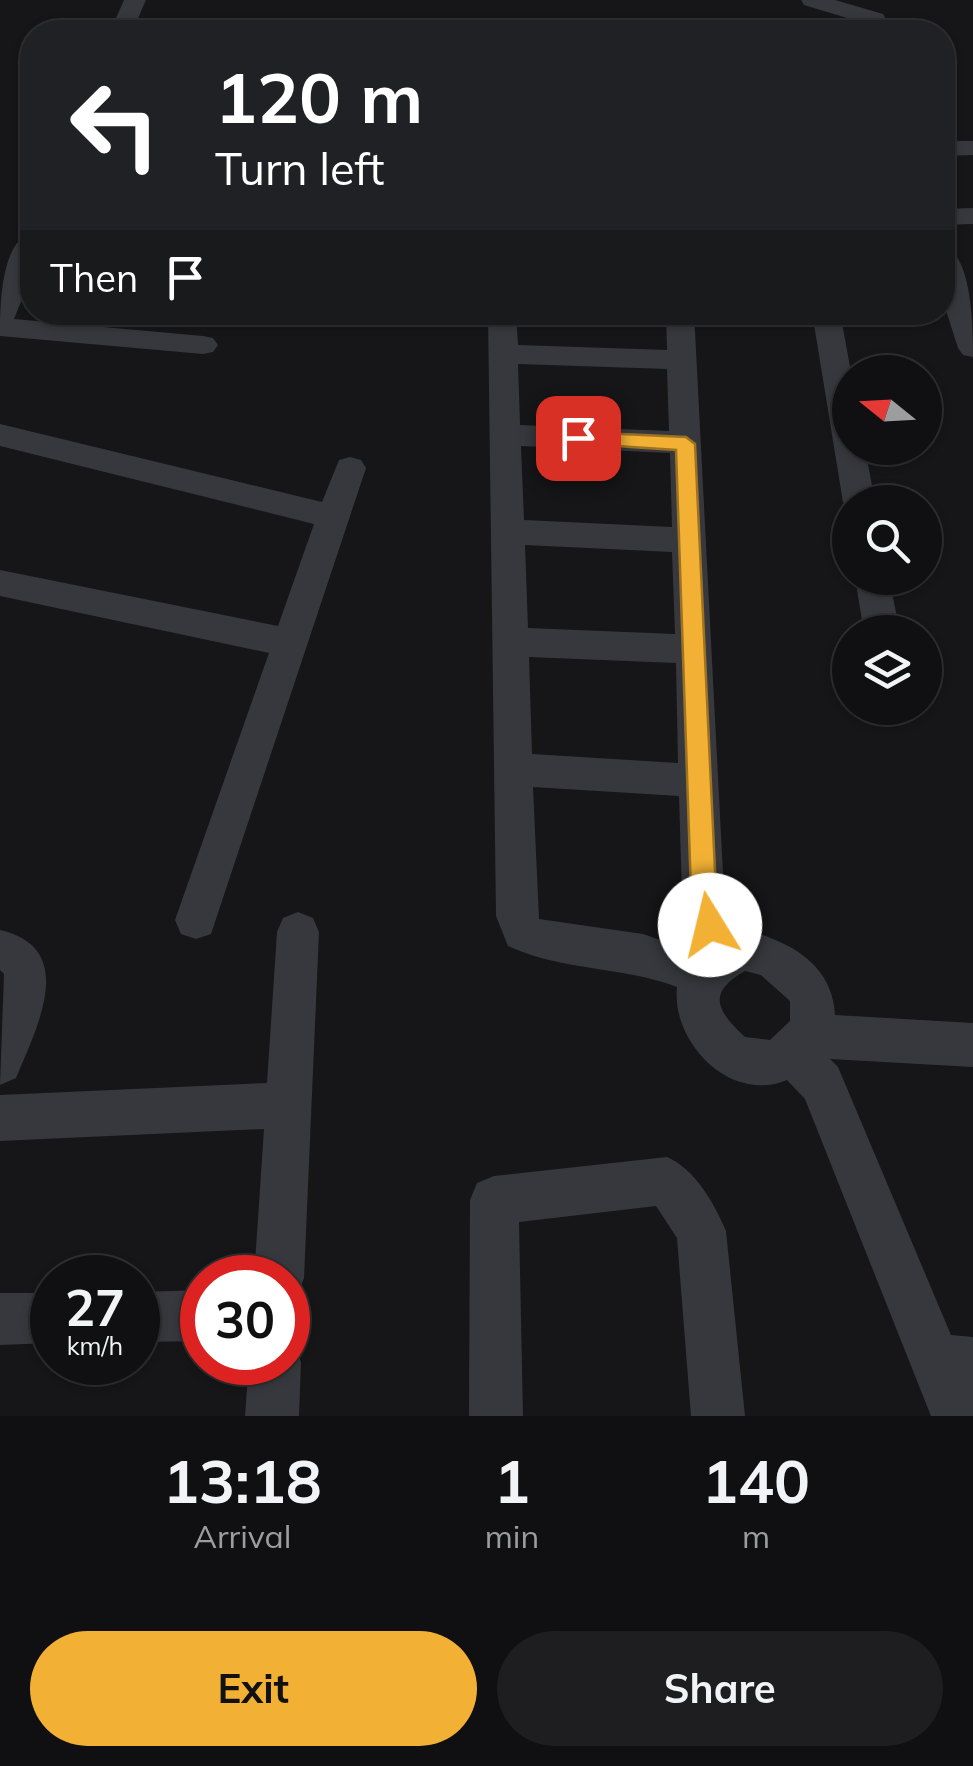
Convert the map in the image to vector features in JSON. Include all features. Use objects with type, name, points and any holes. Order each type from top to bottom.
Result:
[{"type":"street","points":[[812,0],[877,20]]},
{"type":"street","points":[[0,319],[20,273]]},
{"type":"street","points":[[955,293],[973,348]]},
{"type":"street","points":[[503,325],[516,916],[523,932],[540,940],[710,967],[741,950],[766,953],[790,966],[806,986],[814,1011],[801,1045]]},
{"type":"street","points":[[681,325],[703,892],[710,967],[696,999],[701,1024],[718,1046],[742,1060],[769,1063],[801,1045],[973,1046]]},
{"type":"street","points":[[828,325],[856,485]]},
{"type":"street","points":[[0,327],[203,345]]},
{"type":"street","points":[[504,354],[682,360]]},
{"type":"street","points":[[0,435],[334,516]]},
{"type":"street","points":[[506,435],[686,444]]},
{"type":"street","points":[[196,920],[350,468]]},
{"type":"street","points":[[508,532],[690,540]]},
{"type":"street","points":[[0,583],[290,643]]},
{"type":"street","points":[[510,642],[695,649]]},
{"type":"street","points":[[514,770],[700,781]]},
{"type":"street","points":[[280,1255],[298,932]]},
{"type":"street","points":[[0,950],[14,953],[26,968],[24,993],[0,1062]]},
{"type":"street","points":[[801,1045],[954,1361],[958,1416]]},
{"type":"street","points":[[0,1118],[289,1104]]},
{"type":"street","points":[[496,1416],[494,1200],[667,1181],[700,1231],[718,1416]]},
{"type":"street","points":[[0,1318],[30,1318]]},
{"type":"street","points":[[272,1416],[274,1385]]},
{"type":"route","points":[[578,438],[686,444],[703,892],[710,925]]}]
